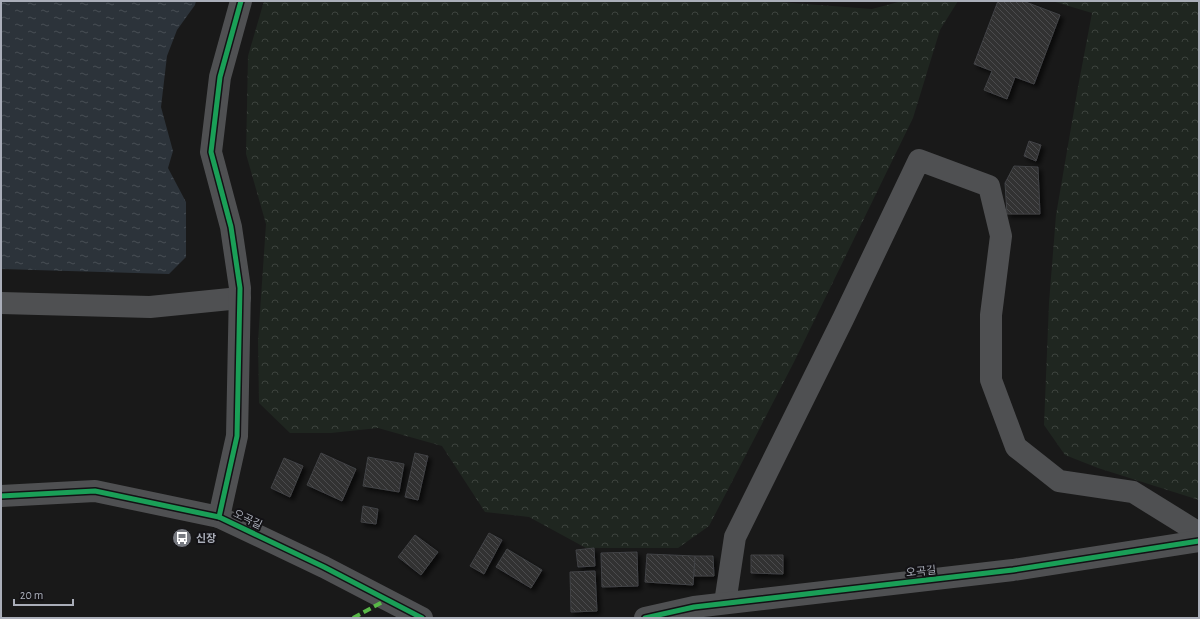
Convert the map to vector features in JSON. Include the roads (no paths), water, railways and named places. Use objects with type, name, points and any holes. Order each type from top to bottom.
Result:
[{"type":"street","points":[[219,517],[237,436],[240,288],[231,227],[211,152],[220,77],[241,1]]},
{"type":"street","points":[[725,603],[735,537],[843,319],[919,160],[989,186],[1001,236],[991,315],[991,380],[1016,447],[1059,481],[1133,492],[1199,533]]},
{"type":"street","points":[[1,303],[150,307],[240,298]]},
{"type":"street","name":"오곡길","points":[[1,496],[95,491],[219,517],[324,567],[422,618]]},
{"type":"street","name":"오곡길","points":[[645,618],[694,607],[1013,570],[1199,541]]},
{"type":"water","points":[[1,1],[196,1],[195,5],[177,30],[167,56],[161,107],[173,151],[168,168],[186,202],[186,257],[169,274],[1,269]]},
{"type":"place","name":"신장","points":[[182,538]]}]
